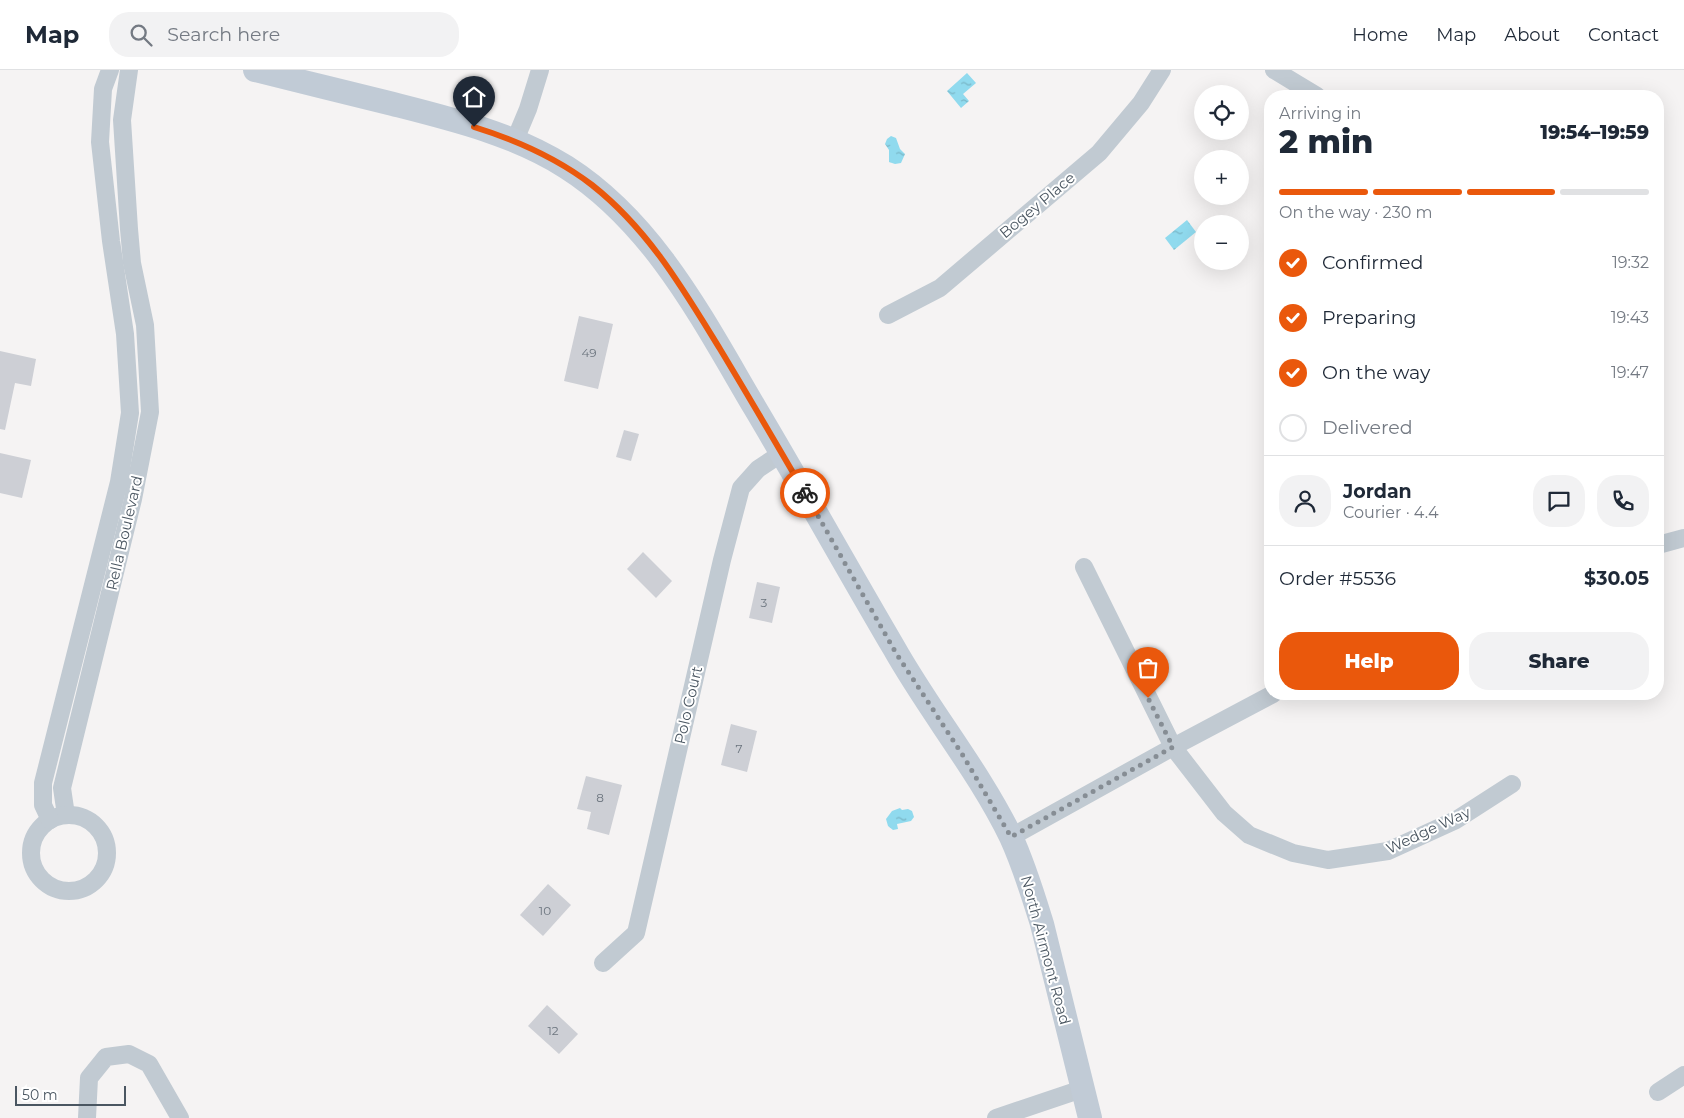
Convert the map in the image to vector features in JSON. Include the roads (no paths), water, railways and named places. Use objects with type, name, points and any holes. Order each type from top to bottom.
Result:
[{"type":"street","name":"Rella Boulevard","points":[[58,817],[43,805],[44,784],[119,482],[130,409],[125,334],[100,142],[103,89],[110,70]]},
{"type":"street","name":"Rella Boulevard","points":[[58,817],[62,788],[133,499],[150,412],[145,325],[132,263],[122,120],[128,70]]},
{"type":"street","name":"North Airmont Road","points":[[255,70],[441,116],[515,140],[565,166],[593,186],[622,212],[649,242],[675,275],[782,453],[896,653],[962,754],[1011,837],[1042,924],[1090,1118]]},
{"type":"street","points":[[515,140],[528,109],[540,70]]},
{"type":"street","name":"Bogey Place","points":[[888,315],[940,288],[1099,153],[1141,103],[1162,70]]},
{"type":"street","points":[[1274,70],[1307,90]]},
{"type":"street","points":[[115,266],[132,263]]},
{"type":"street","points":[[130,409],[150,412]]},
{"type":"street","name":"Polo Court","points":[[603,963],[636,933],[722,560],[741,488],[758,469],[782,453]]},
{"type":"street","points":[[1664,543],[1684,538]]},
{"type":"street","name":"Wedge Way","points":[[1084,567],[1173,747],[1224,813],[1249,835],[1293,853],[1328,860],[1388,850],[1456,820],[1512,784]]},
{"type":"street","points":[[78,648],[96,653]]},
{"type":"street","points":[[1011,837],[1264,699]]},
{"type":"street","points":[[80,816],[89,820],[99,829],[105,840],[107,860],[99,876],[91,884],[79,890],[66,891],[52,887],[42,880],[33,865],[31,853],[33,840],[40,829],[58,817],[80,816]]},
{"type":"street","points":[[87,1118],[89,1078],[106,1057],[129,1054],[149,1064],[180,1118]]},
{"type":"street","points":[[1658,1092],[1684,1074]]},
{"type":"street","points":[[996,1118],[1082,1089]]},
{"type":"water","points":[[967,73],[976,83],[963,94],[969,101],[961,108],[947,91]]},
{"type":"water","points":[[891,136],[896,138],[900,149],[905,154],[901,163],[889,162],[889,150],[885,144]]},
{"type":"water","points":[[1187,220],[1194,229],[1194,234],[1174,250],[1165,238]]},
{"type":"water","points":[[900,808],[912,811],[914,817],[911,821],[897,824],[898,829],[893,830],[888,826],[886,819],[892,811]]}]
